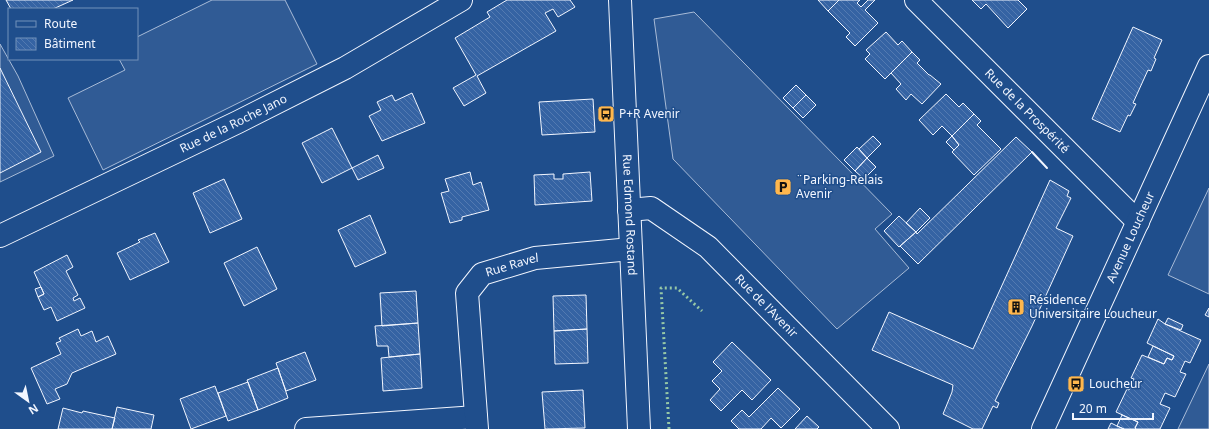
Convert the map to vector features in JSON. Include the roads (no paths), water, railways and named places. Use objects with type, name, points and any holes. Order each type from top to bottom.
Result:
[{"type":"street","name":"Rue de la Roche Jano","points":[[0,236],[231,125],[345,68],[461,0]]},
{"type":"street","name":"Rue Edmond Rostand","points":[[620,0],[639,429]]},
{"type":"street","name":"Rue de la Prospérité","points":[[916,0],[1138,222]]},
{"type":"street","name":"Avenue Loucheur","points":[[1043,429],[1209,66]]},
{"type":"street","name":"Rue de l'Avenir","points":[[629,210],[651,208],[708,247],[888,429]]},
{"type":"street","name":"Rue Ravel","points":[[476,423],[467,293],[482,274],[535,258],[631,249]]},
{"type":"street","points":[[306,429],[476,423]]},
{"type":"place","name":"P+R Avenir","points":[[606,114]]},
{"type":"place","name":"¨Parking-Relais Avenir","points":[[783,187]]},
{"type":"place","name":"Résidence Universitaire Loucheur","points":[[1016,307]]},
{"type":"place","name":"Loucheur","points":[[1076,384]]}]
